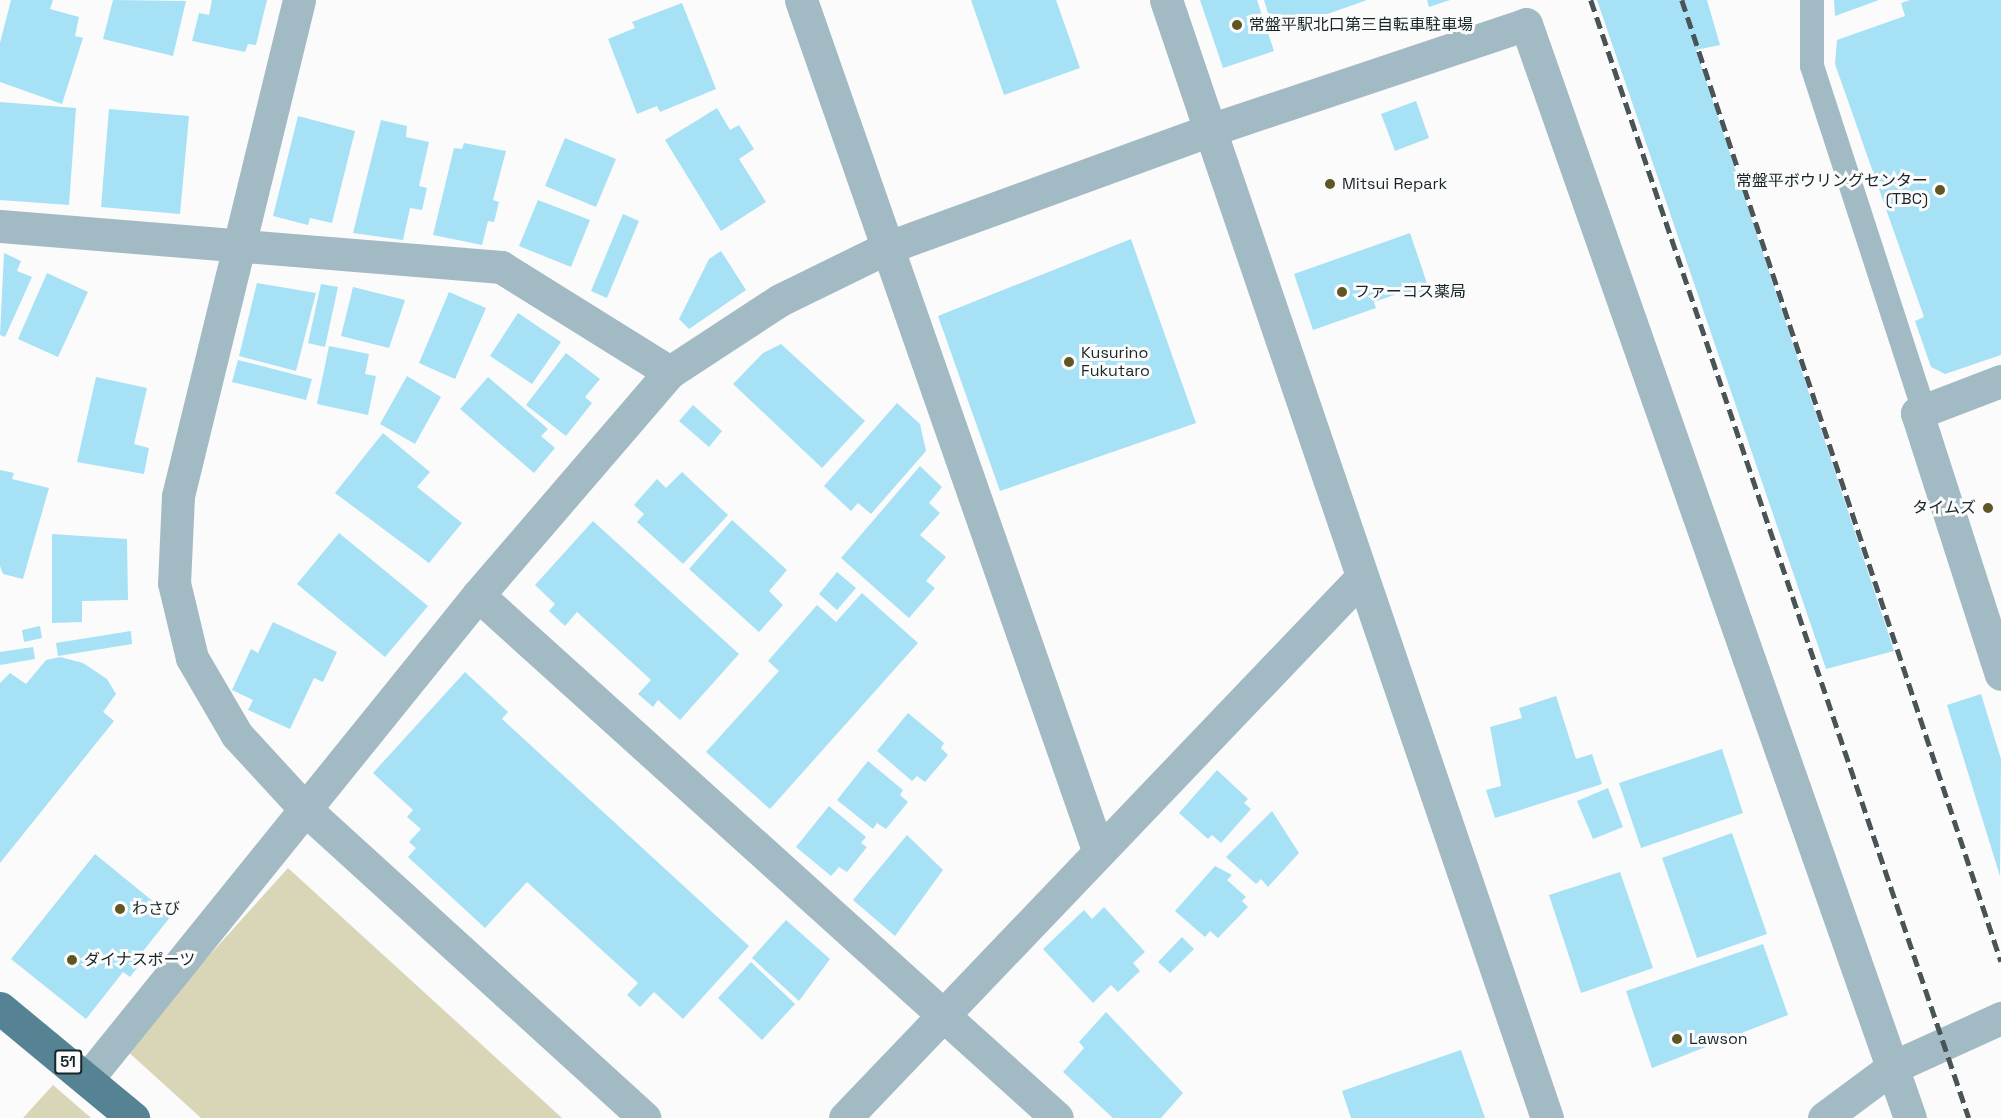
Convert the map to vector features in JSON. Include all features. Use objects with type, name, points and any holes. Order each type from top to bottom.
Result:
[{"type":"main road","name":"51","points":[[0,1008],[88,1078],[133,1118]]},
{"type":"street","points":[[299,0],[178,496],[174,583],[192,658],[237,735],[305,810],[644,1118]]},
{"type":"street","points":[[801,0],[1098,850]]},
{"type":"street","points":[[1166,0],[1360,579],[1547,1118]]},
{"type":"street","points":[[88,1078],[478,595],[670,372],[780,300],[886,248],[1210,130],[1526,24],[1910,1118]]},
{"type":"street","points":[[0,226],[501,267],[670,372]]},
{"type":"street","points":[[2001,381],[1917,413],[2001,674]]},
{"type":"street","points":[[845,1118],[1098,850],[1360,579]]},
{"type":"street","points":[[478,595],[945,1014],[1057,1118]]},
{"type":"street","points":[[1824,1118],[1893,1067],[2001,1018]]},
{"type":"lane","points":[[1812,0],[1812,66],[1924,411]]},
{"type":"shaded area","points":[[288,868],[562,1118],[201,1118],[125,1049]]},
{"type":"shaded area","points":[[53,1085],[91,1118],[23,1118]]},
{"type":"building","points":[[11,0],[53,0],[50,9],[79,17],[75,36],[83,38],[62,104],[0,82],[0,43]]},
{"type":"building","points":[[113,0],[186,1],[173,56],[103,39]]},
{"type":"building","points":[[212,0],[267,0],[256,45],[248,44],[245,52],[192,41],[199,13],[209,15]]},
{"type":"building","points":[[971,0],[1056,0],[1080,68],[1004,95]]},
{"type":"building","name":"常盤平駅北口第三自転車駐車場","points":[[1200,0],[1257,0],[1274,51],[1223,68]]},
{"type":"building","points":[[1264,0],[1367,0],[1274,33]]},
{"type":"building","points":[[1427,0],[1450,0],[1429,7]]},
{"type":"building","points":[[1597,0],[1707,0],[1720,45],[1696,50],[1894,651],[1826,669]]},
{"type":"building","points":[[1834,0],[1879,0],[1835,16]]},
{"type":"building","name":"常盤平ボウリングセンター (TBC)","points":[[1910,0],[2001,0],[2001,355],[1945,374],[1931,367],[1915,321],[1924,317],[1835,64],[1837,40],[1905,16],[1901,3]]},
{"type":"building","points":[[682,3],[716,89],[660,112],[657,106],[637,114],[608,39],[635,28],[632,22]]},
{"type":"building","points":[[1416,101],[1429,138],[1395,151],[1381,114]]},
{"type":"building","points":[[0,102],[76,108],[69,205],[0,200]]},
{"type":"building","points":[[717,108],[730,130],[739,125],[754,149],[739,159],[766,202],[721,231],[665,140]]},
{"type":"building","points":[[109,109],[189,116],[180,214],[101,207]]},
{"type":"building","points":[[298,116],[355,131],[332,223],[310,218],[308,225],[273,216]]},
{"type":"building","points":[[381,120],[407,126],[406,137],[429,142],[419,186],[427,188],[422,210],[410,208],[403,240],[353,233]]},
{"type":"building","points":[[565,138],[616,159],[596,207],[545,186]]},
{"type":"building","points":[[464,143],[506,151],[493,200],[499,202],[494,222],[488,221],[482,245],[433,235],[454,148],[462,149]]},
{"type":"building","points":[[538,200],[590,220],[571,267],[519,246]]},
{"type":"building","points":[[623,214],[639,221],[607,298],[591,291]]},
{"type":"building","points":[[1410,233],[1429,289],[1402,298],[1400,293],[1374,302],[1376,308],[1313,330],[1294,274]]},
{"type":"building","points":[[1131,239],[1196,423],[1000,491],[938,316]]},
{"type":"building","points":[[721,251],[746,290],[689,329],[679,319],[709,259]]},
{"type":"building","points":[[4,253],[21,261],[17,271],[32,277],[5,337],[0,335]]},
{"type":"building","points":[[47,273],[88,292],[58,357],[18,339]]},
{"type":"building","points":[[257,283],[316,293],[296,371],[239,356]]},
{"type":"building","points":[[321,284],[338,287],[325,347],[308,343]]},
{"type":"building","points":[[353,287],[405,300],[389,348],[341,336]]},
{"type":"building","points":[[449,292],[486,308],[455,379],[419,363]]},
{"type":"building","points":[[518,313],[561,342],[532,384],[490,356]]},
{"type":"building","points":[[781,344],[865,421],[822,468],[733,384],[763,353]]},
{"type":"building","points":[[329,346],[369,354],[365,374],[376,376],[368,415],[317,404]]},
{"type":"building","points":[[566,353],[600,379],[585,397],[592,403],[566,436],[526,405]]},
{"type":"building","points":[[238,360],[312,379],[306,400],[232,382]]},
{"type":"building","points":[[407,376],[441,397],[415,444],[380,424]]},
{"type":"building","points":[[96,377],[147,388],[134,444],[149,448],[144,474],[77,462]]},
{"type":"building","points":[[488,377],[548,429],[541,436],[555,448],[534,473],[460,409]]},
{"type":"building","points":[[897,403],[920,424],[926,451],[871,514],[858,503],[851,511],[824,486]]},
{"type":"building","points":[[693,405],[722,431],[709,447],[679,421]]},
{"type":"building","points":[[383,433],[430,472],[417,487],[462,523],[429,563],[335,493]]},
{"type":"building","points":[[920,466],[942,487],[929,503],[940,513],[920,535],[946,557],[926,581],[935,588],[909,618],[841,558]]},
{"type":"building","points":[[0,470],[14,473],[12,479],[49,488],[23,579],[3,574],[0,566]]},
{"type":"building","points":[[682,472],[728,515],[683,564],[637,522],[644,514],[634,505],[657,479],[666,488]]},
{"type":"building","points":[[732,520],[787,570],[769,591],[783,605],[759,632],[689,569]]},
{"type":"building","points":[[593,521],[739,654],[680,720],[658,700],[653,707],[638,694],[651,680],[577,612],[565,626],[549,611],[555,604],[535,585]]},
{"type":"building","points":[[339,533],[428,606],[385,657],[297,584]]},
{"type":"building","points":[[52,534],[127,539],[128,600],[82,601],[82,622],[52,623]]},
{"type":"building","points":[[837,572],[856,588],[837,610],[819,594]]},
{"type":"building","points":[[862,593],[918,643],[770,809],[706,752],[779,671],[768,661],[817,605],[836,622]]},
{"type":"building","points":[[273,622],[337,652],[323,682],[314,678],[290,729],[248,710],[253,700],[232,690],[251,649],[258,653]]},
{"type":"building","points":[[40,626],[42,638],[24,642],[22,630]]},
{"type":"building","points":[[131,631],[132,644],[58,656],[56,643]]},
{"type":"building","points":[[33,647],[35,659],[0,665],[0,652]]},
{"type":"building","points":[[60,657],[83,663],[107,679],[116,694],[103,712],[114,721],[0,863],[0,683],[10,673],[26,684],[46,660]]},
{"type":"building","points":[[465,672],[508,712],[502,719],[749,946],[683,1019],[654,992],[640,1007],[627,995],[638,983],[527,882],[485,928],[408,857],[416,848],[409,842],[421,829],[407,817],[413,810],[373,773]]},
{"type":"building","points":[[1981,694],[2001,759],[2000,876],[1947,705]]},
{"type":"building","points":[[1556,696],[1576,759],[1592,754],[1602,784],[1495,818],[1486,790],[1501,786],[1490,727],[1522,718],[1519,708]]},
{"type":"building","points":[[908,713],[944,743],[941,748],[948,755],[925,782],[917,776],[912,781],[877,751]]},
{"type":"building","points":[[1722,749],[1743,813],[1641,848],[1619,783]]},
{"type":"building","points":[[868,761],[903,790],[900,795],[908,802],[886,829],[877,823],[873,829],[837,800]]},
{"type":"building","points":[[1217,770],[1248,799],[1244,803],[1251,809],[1221,843],[1212,835],[1208,839],[1179,813]]},
{"type":"building","points":[[1608,788],[1623,827],[1593,839],[1577,801]]},
{"type":"building","points":[[829,806],[866,837],[861,843],[867,847],[847,872],[839,867],[831,876],[796,847]]},
{"type":"building","points":[[1272,811],[1299,853],[1268,887],[1261,879],[1256,884],[1226,857]]},
{"type":"building","points":[[1732,833],[1767,934],[1697,958],[1662,858]]},
{"type":"building","points":[[907,835],[943,870],[895,936],[853,900]]},
{"type":"building","points":[[95,854],[171,916],[140,955],[144,959],[130,977],[123,972],[86,1019],[11,959]]},
{"type":"building","points":[[1215,866],[1232,875],[1227,880],[1246,897],[1242,901],[1248,907],[1218,938],[1210,931],[1205,937],[1175,911]]},
{"type":"building","points":[[1620,872],[1653,968],[1581,993],[1549,895]]},
{"type":"building","points":[[1104,907],[1145,952],[1133,963],[1140,971],[1118,992],[1111,985],[1093,1003],[1043,949],[1084,910],[1092,919]]},
{"type":"building","points":[[786,920],[830,959],[799,1001],[752,958]]},
{"type":"building","points":[[1182,937],[1194,949],[1170,973],[1158,962]]},
{"type":"building","points":[[1763,944],[1788,1015],[1652,1068],[1626,991]]},
{"type":"building","points":[[751,962],[795,1004],[762,1040],[718,998]]},
{"type":"building","points":[[1106,1012],[1183,1093],[1161,1118],[1113,1118],[1063,1072],[1084,1048],[1079,1042]]},
{"type":"building","points":[[1461,1050],[1485,1118],[1351,1118],[1342,1091]]},
{"type":"railway","points":[[1591,0],[1969,1118]]},
{"type":"railway","points":[[1682,0],[2001,961]]},
{"type":"place","name":"常盤平駅北口第三自転車駐車場","points":[[1237,25]]},
{"type":"place","name":"Mitsui Repark","points":[[1330,184]]},
{"type":"place","name":"常盤平ボウリングセンター (TBC)","points":[[1940,190]]},
{"type":"place","name":"ファーコス薬局","points":[[1342,292]]},
{"type":"place","name":"Kusurino Fukutaro","points":[[1069,362]]},
{"type":"place","name":"タイムズ","points":[[1988,508]]},
{"type":"place","name":"わさび","points":[[120,909]]},
{"type":"place","name":"ダイナスポーツ","points":[[72,960]]},
{"type":"place","name":"Lawson","points":[[1677,1039]]}]
